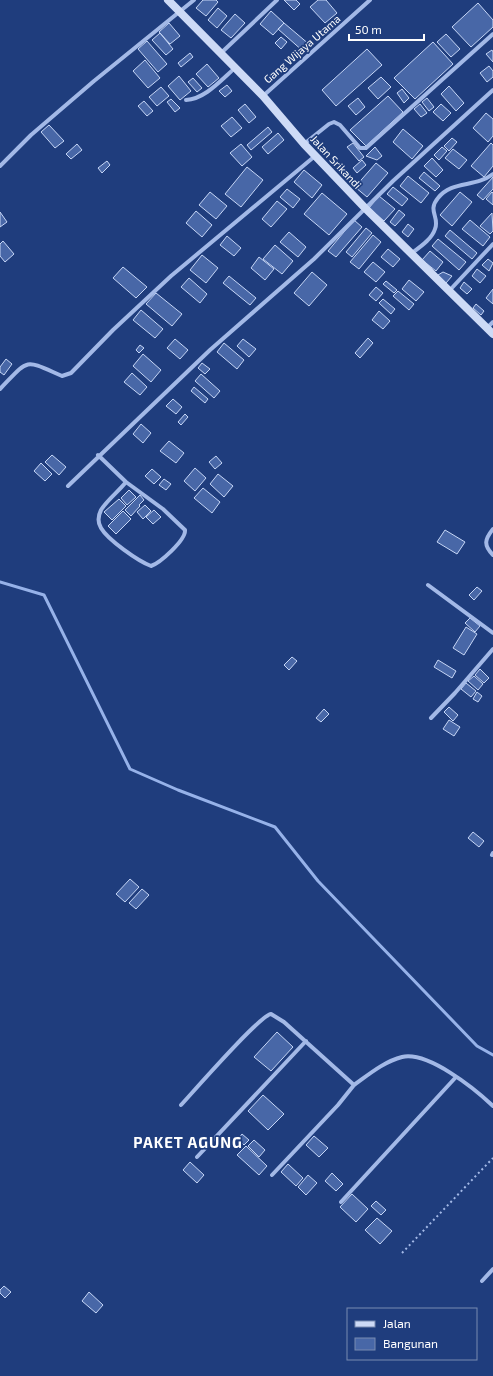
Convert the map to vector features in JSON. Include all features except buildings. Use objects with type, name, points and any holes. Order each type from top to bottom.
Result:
[{"type":"street","name":"Jalan Srikandi","points":[[168,0],[262,96],[315,156],[365,208],[490,331]]},
{"type":"street","points":[[0,166],[31,135],[94,80],[194,0]]},
{"type":"street","points":[[220,54],[277,0]]},
{"type":"street","name":"Gang Wijaya Utama","points":[[262,96],[370,0]]},
{"type":"street","points":[[304,144],[329,124],[334,122],[340,125],[360,148],[366,148],[493,34]]},
{"type":"street","points":[[186,100],[192,100],[203,95],[235,68]]},
{"type":"street","points":[[68,486],[98,455],[210,350],[314,259],[365,208],[493,90]]},
{"type":"street","points":[[0,389],[21,368],[31,363],[39,364],[62,376],[71,373],[113,330],[171,276],[315,156]]},
{"type":"street","points":[[412,253],[434,233],[436,224],[433,208],[438,197],[451,188],[479,182],[493,174]]},
{"type":"street","points":[[449,291],[493,244]]},
{"type":"street","points":[[490,331],[493,322]]},
{"type":"street","points":[[98,455],[126,482],[163,509],[185,530],[185,534],[182,539],[157,564],[151,566],[143,563],[113,540],[102,529],[98,521],[101,510],[126,482]]},
{"type":"street","points":[[493,529],[485,541],[487,548],[493,554]]},
{"type":"street","points":[[428,585],[493,633]]},
{"type":"street","points":[[431,718],[493,649]]},
{"type":"street","points":[[181,1105],[266,1015],[271,1014],[276,1016],[306,1041],[354,1085]]},
{"type":"street","points":[[197,1157],[306,1041]]},
{"type":"street","points":[[272,1174],[338,1105],[354,1085],[396,1060],[407,1056],[413,1056],[434,1064],[456,1077],[493,1106]]},
{"type":"street","points":[[341,1202],[456,1077]]},
{"type":"street","points":[[482,1281],[493,1269]]},
{"type":"path","points":[[402,1253],[493,1158]]},
{"type":"waterway","points":[[0,582],[44,595],[130,769],[178,790],[275,827],[318,881],[477,1046],[493,1055]]},
{"type":"district","name":"PAKET AGUNG","points":[[188,1143]]}]
